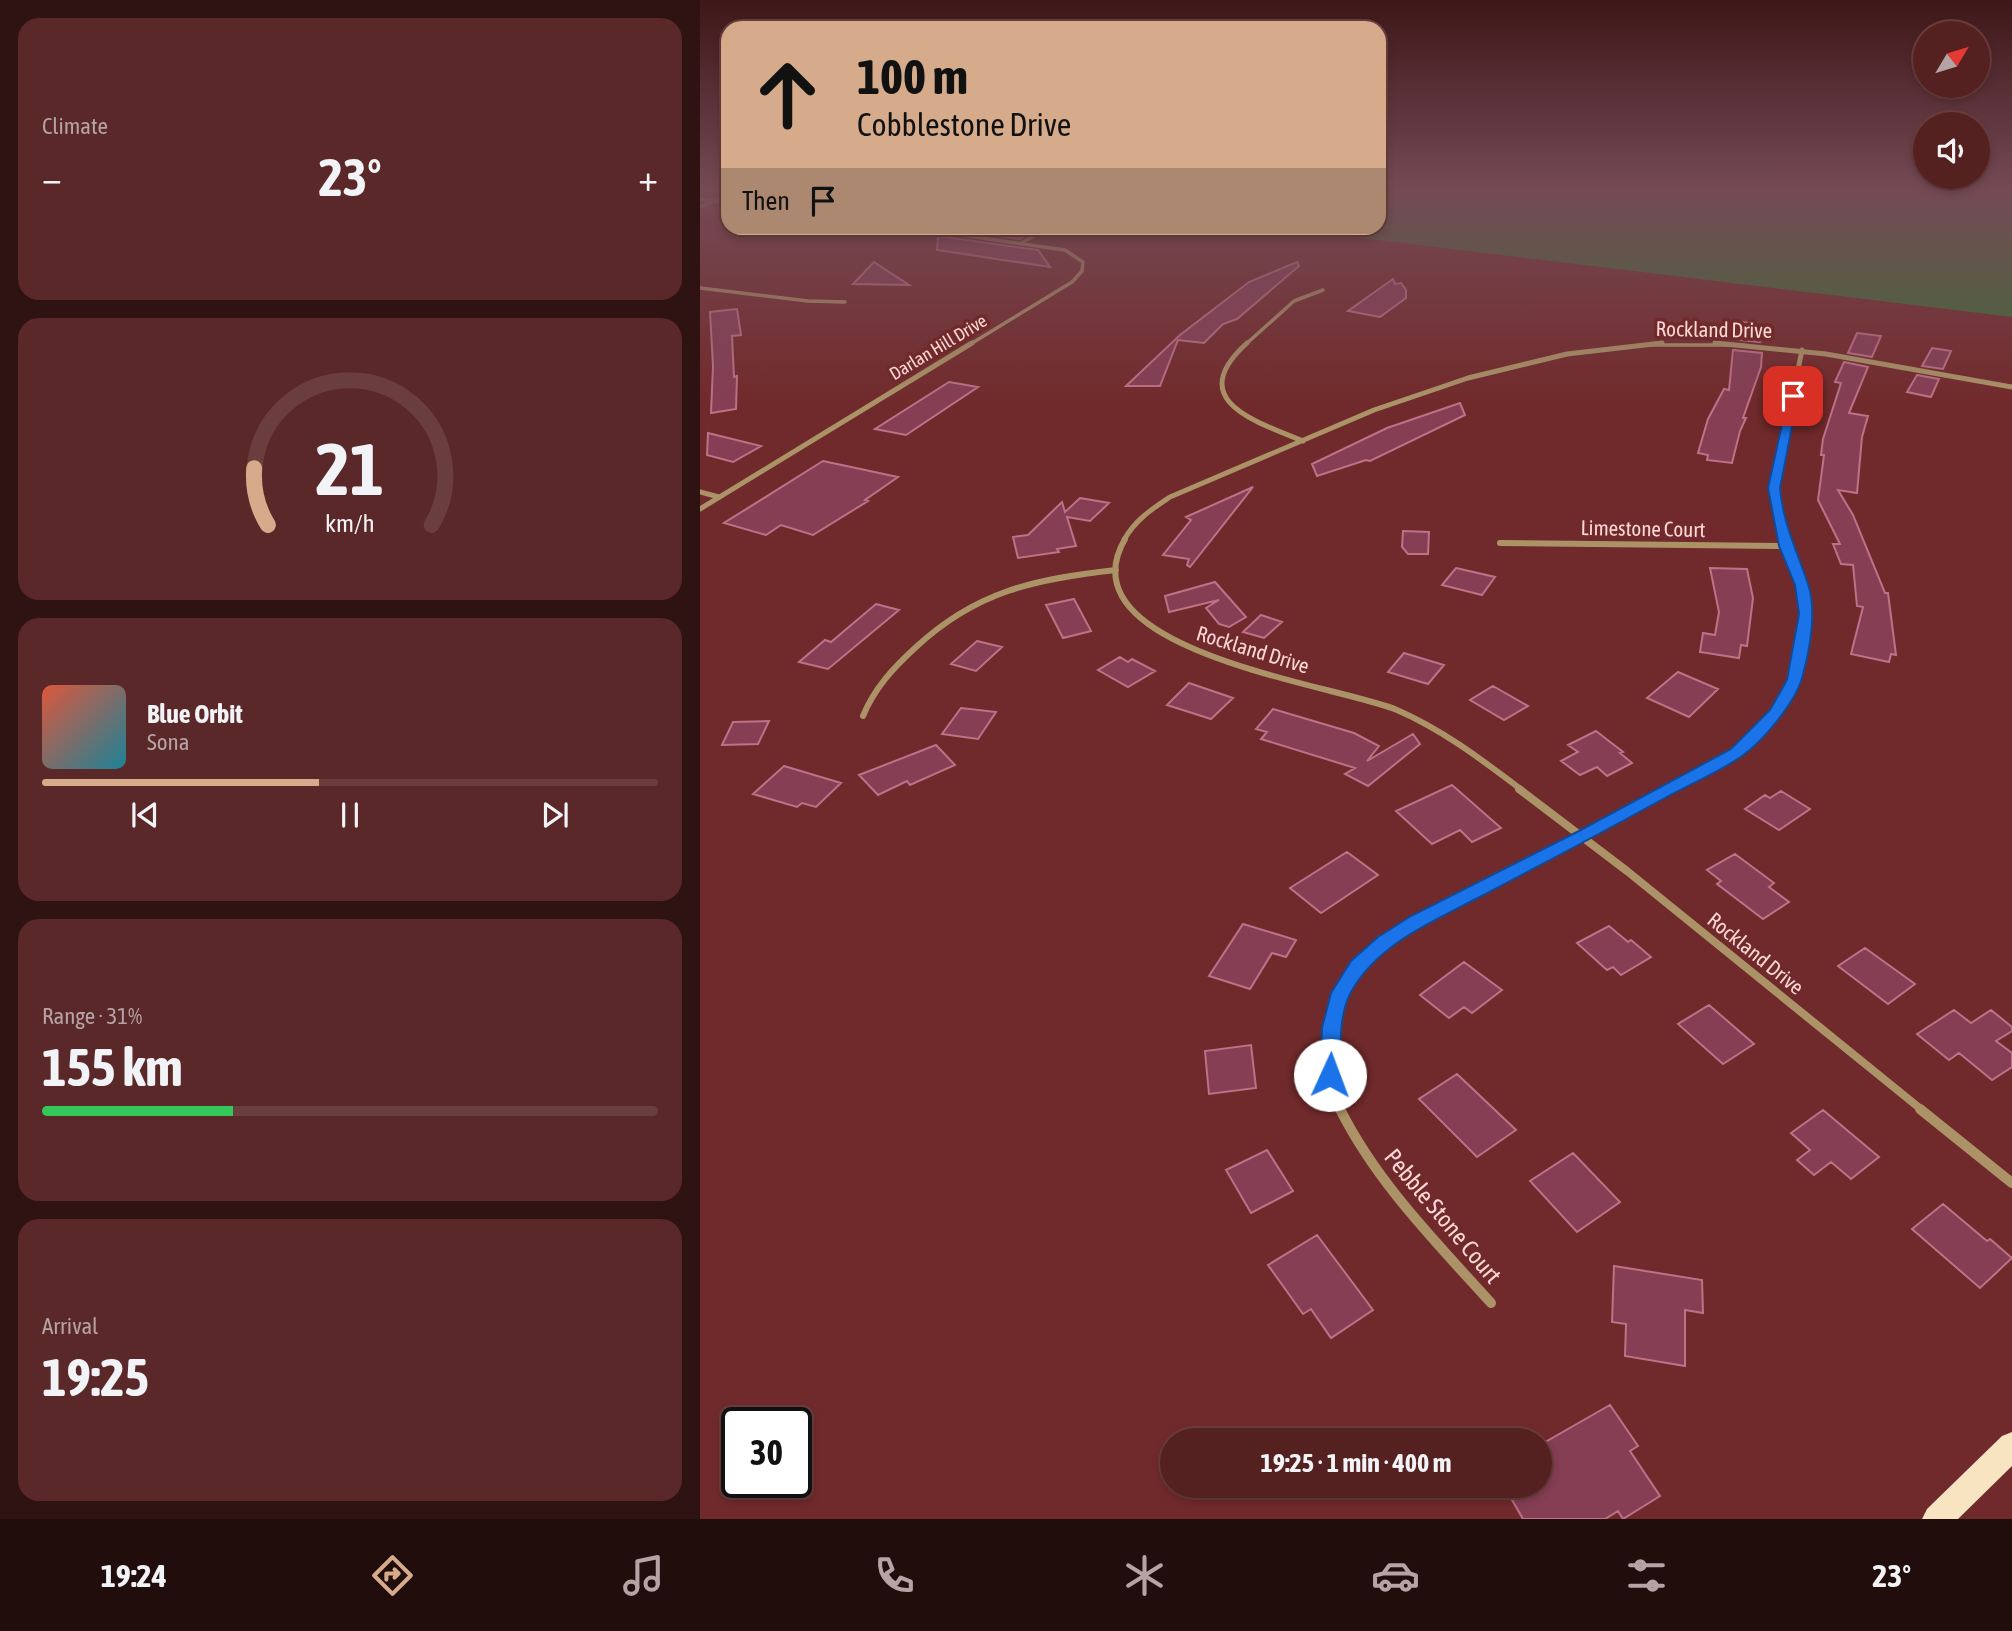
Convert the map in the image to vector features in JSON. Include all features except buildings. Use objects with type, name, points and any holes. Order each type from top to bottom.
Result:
[{"type":"main road","points":[[1937,1519],[2012,1446]]},
{"type":"street","name":"Darlan Hill Drive","points":[[719,496],[1082,274],[1083,262]]},
{"type":"street","points":[[700,291],[707,289],[845,302]]},
{"type":"street","points":[[1303,442],[1253,420],[1224,397],[1219,387],[1232,357],[1294,302],[1323,290]]},
{"type":"street","name":"Rockland Drive","points":[[2012,387],[1802,350],[1710,342],[1661,344],[1543,358],[1452,384],[1358,416],[1303,442],[1187,487],[1146,513],[1125,537],[1116,570],[1129,604],[1149,626],[1193,651],[1415,718],[1454,740],[1583,836],[2012,1183]]},
{"type":"street","name":"Pebble Stone Court","points":[[1492,1303],[1381,1178],[1346,1122],[1330,1075],[1332,1028],[1340,993],[1358,966],[1385,942],[1418,921],[1583,836],[1737,752],[1776,712],[1795,680],[1805,614],[1802,585],[1785,546],[1774,488],[1802,350]]},
{"type":"street","points":[[700,492],[719,496]]},
{"type":"street","points":[[700,509],[719,496]]},
{"type":"street","name":"Limestone Court","points":[[1500,542],[1785,546]]},
{"type":"street","points":[[863,716],[868,700],[882,680],[926,636],[975,601],[1021,583],[1116,570]]},
{"type":"green space","points":[[1558,262],[2012,262],[2012,317]]},
{"type":"route","points":[[1330,1075],[1332,1028],[1340,993],[1358,966],[1385,942],[1418,921],[1583,836],[1737,752],[1776,712],[1795,680],[1805,614],[1802,585],[1785,546],[1774,488],[1793,396]]}]
